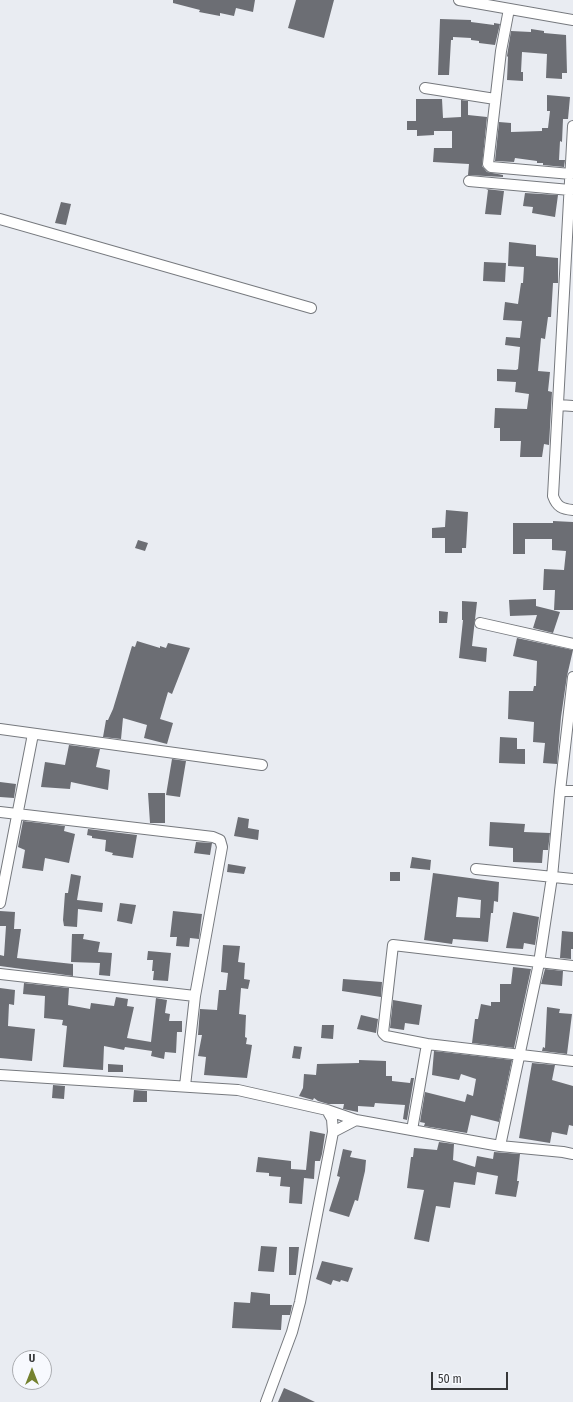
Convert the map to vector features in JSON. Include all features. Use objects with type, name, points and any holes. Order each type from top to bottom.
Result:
[{"type":"street","points":[[459,0],[573,20]]},
{"type":"street","points":[[509,9],[488,159],[489,166],[571,182]]},
{"type":"street","points":[[425,88],[496,99]]},
{"type":"street","points":[[573,126],[553,496],[556,504],[563,509],[573,510]]},
{"type":"street","points":[[469,181],[571,182]]},
{"type":"street","points":[[0,219],[311,308]]},
{"type":"street","points":[[558,405],[573,406]]},
{"type":"street","points":[[480,623],[573,644]]},
{"type":"street","points":[[500,1146],[539,963],[552,877],[573,677]]},
{"type":"street","points":[[0,729],[262,766]]},
{"type":"street","points":[[0,903],[33,734]]},
{"type":"street","points":[[560,791],[573,791]]},
{"type":"street","points":[[0,812],[212,837],[220,840],[222,847],[195,996],[185,1086]]},
{"type":"street","points":[[476,869],[573,879]]},
{"type":"street","points":[[573,966],[393,945],[383,1033],[386,1036],[427,1044],[573,1061]]},
{"type":"street","points":[[0,974],[195,996]]},
{"type":"street","points":[[412,1130],[427,1044]]},
{"type":"street","points":[[0,1075],[238,1090],[327,1110],[356,1120],[500,1146],[573,1154]]},
{"type":"street","points":[[266,1402],[292,1332],[300,1302],[333,1132],[332,1119],[327,1110]]},
{"type":"street","points":[[333,1132],[356,1120]]},
{"type":"building","points":[[173,0],[255,0],[253,12],[236,8],[234,16],[220,13],[220,16],[199,12],[200,10],[173,3]]},
{"type":"building","points":[[296,0],[334,0],[324,38],[288,28]]},
{"type":"building","points":[[440,19],[471,20],[471,22],[494,25],[494,23],[500,24],[495,45],[479,43],[479,41],[471,40],[471,38],[453,37],[453,40],[451,40],[449,75],[438,75]]},
{"type":"building","points":[[531,29],[544,31],[544,33],[566,35],[567,73],[562,73],[562,79],[546,78],[547,54],[522,52],[521,72],[523,72],[523,81],[507,80],[507,56],[511,31],[531,32]]},
{"type":"building","points":[[547,95],[570,97],[568,119],[563,119],[562,142],[560,141],[559,160],[565,160],[564,167],[543,165],[543,163],[537,163],[537,161],[515,158],[514,162],[495,161],[499,122],[511,123],[511,132],[542,131],[542,128],[548,128],[550,111],[547,111]]},
{"type":"building","points":[[416,99],[442,99],[443,118],[461,117],[461,100],[468,101],[468,115],[487,117],[482,166],[487,172],[503,175],[503,177],[468,175],[469,164],[433,162],[434,148],[452,148],[452,131],[434,131],[434,135],[417,136],[417,130],[407,130],[407,121],[416,121]]},
{"type":"building","points":[[486,189],[504,191],[501,215],[485,214],[488,190]]},
{"type":"building","points":[[525,193],[558,195],[555,217],[532,213],[533,207],[523,206]]},
{"type":"building","points":[[61,202],[71,204],[66,225],[55,223]]},
{"type":"building","points":[[509,242],[536,245],[536,256],[558,258],[558,283],[553,283],[551,317],[548,317],[545,339],[541,338],[538,371],[550,372],[548,391],[552,392],[549,445],[544,444],[542,457],[520,457],[521,441],[500,441],[500,428],[494,428],[495,408],[527,409],[529,394],[515,392],[516,382],[497,381],[497,369],[518,369],[520,347],[505,345],[506,337],[520,338],[522,321],[503,320],[505,302],[518,304],[521,283],[523,283],[524,267],[508,266]]},
{"type":"building","points":[[484,262],[506,263],[505,282],[483,281]]},
{"type":"building","points":[[446,510],[468,512],[466,548],[462,548],[462,553],[445,553],[445,538],[432,538],[432,528],[445,527]]},
{"type":"building","points":[[553,521],[573,522],[573,610],[554,610],[555,590],[543,590],[544,569],[564,570],[566,551],[552,550],[552,539],[525,539],[525,554],[513,554],[513,523],[553,523]]},
{"type":"building","points":[[138,540],[148,543],[145,551],[135,548]]},
{"type":"building","points":[[536,599],[536,606],[560,612],[553,633],[533,628],[537,615],[510,616],[509,600]]},
{"type":"building","points":[[462,601],[477,602],[472,646],[487,648],[486,662],[459,658],[463,620]]},
{"type":"building","points":[[439,611],[448,612],[447,623],[439,623]]},
{"type":"building","points":[[517,638],[573,650],[567,676],[561,717],[557,764],[543,763],[545,743],[533,742],[534,722],[508,719],[509,691],[533,691],[534,686],[536,686],[537,661],[513,656]]},
{"type":"building","points":[[137,641],[160,648],[160,646],[166,648],[168,643],[190,648],[172,694],[168,692],[160,719],[173,723],[167,744],[144,738],[147,725],[123,718],[121,739],[103,737],[106,720],[108,720],[113,709],[132,646],[135,647]]},
{"type":"building","points":[[500,737],[517,738],[517,749],[525,749],[525,764],[499,763]]},
{"type":"building","points":[[69,745],[100,749],[96,767],[110,770],[108,790],[71,782],[70,789],[41,787],[45,762],[65,765]]},
{"type":"building","points":[[172,759],[186,761],[180,797],[166,795]]},
{"type":"building","points":[[0,782],[16,784],[14,798],[0,797]]},
{"type":"building","points":[[148,793],[165,793],[165,823],[150,823]]},
{"type":"building","points":[[238,817],[249,819],[248,828],[259,830],[258,840],[234,836]]},
{"type":"building","points":[[23,821],[65,826],[64,831],[75,834],[69,863],[45,858],[43,871],[22,868],[25,850],[18,847]]},
{"type":"building","points":[[490,822],[525,824],[524,832],[550,833],[548,850],[543,850],[542,863],[513,862],[513,848],[489,846]]},
{"type":"building","points":[[88,829],[137,835],[133,858],[112,855],[113,853],[105,851],[106,840],[92,838],[92,836],[87,835]]},
{"type":"building","points":[[196,842],[212,843],[210,855],[194,853]]},
{"type":"building","points":[[412,857],[431,860],[430,870],[410,868]]},
{"type":"building","points":[[228,864],[246,867],[244,874],[227,872]]},
{"type":"building","points":[[390,872],[400,872],[400,881],[390,881]]},
{"type":"building","points":[[433,873],[499,882],[498,902],[494,901],[493,913],[491,913],[488,942],[453,939],[452,944],[424,940]],"holes":[[[458,897],[481,900],[480,918],[456,917]]]},
{"type":"building","points":[[71,874],[81,876],[77,900],[103,903],[102,912],[78,909],[77,927],[64,926],[63,920],[65,893],[68,893]]},
{"type":"building","points":[[120,903],[136,905],[132,924],[117,921]]},
{"type":"building","points":[[0,911],[15,912],[14,929],[21,929],[17,958],[73,964],[73,976],[0,966],[0,955],[4,956],[6,926],[0,926]]},
{"type":"building","points":[[173,911],[202,914],[199,939],[190,938],[189,947],[176,946],[177,937],[170,937]]},
{"type":"building","points":[[513,912],[539,917],[535,945],[524,943],[523,949],[506,948]]},
{"type":"building","points":[[562,931],[573,932],[573,949],[571,949],[571,959],[560,958]]},
{"type":"building","points":[[72,934],[84,934],[83,939],[100,942],[98,952],[112,953],[110,976],[99,975],[100,963],[71,962]]},
{"type":"building","points":[[223,945],[240,946],[238,962],[245,963],[244,979],[250,980],[248,989],[241,988],[239,1014],[246,1015],[246,1044],[252,1045],[247,1078],[204,1075],[206,1057],[198,1056],[202,1035],[198,1035],[200,1009],[217,1010],[219,990],[226,990],[228,973],[221,972]]},
{"type":"building","points":[[148,951],[171,953],[168,981],[153,980],[153,960],[147,960]]},
{"type":"building","points":[[513,967],[531,969],[514,1048],[472,1043],[475,1019],[478,1019],[481,1004],[491,1006],[491,1002],[500,1002],[500,984],[511,984]]},
{"type":"building","points":[[545,969],[563,971],[562,986],[541,984]]},
{"type":"building","points":[[343,979],[382,982],[381,997],[342,991]]},
{"type":"building","points":[[24,983],[69,988],[68,1005],[90,1009],[91,1003],[114,1006],[116,997],[128,999],[127,1006],[134,1007],[127,1038],[151,1042],[156,998],[167,1000],[165,1013],[170,1014],[169,1021],[182,1021],[182,1032],[177,1032],[176,1053],[165,1052],[164,1059],[151,1056],[152,1051],[125,1047],[124,1050],[104,1046],[103,1070],[63,1067],[67,1026],[62,1025],[63,1020],[44,1018],[45,996],[23,994]]},
{"type":"building","points":[[0,988],[15,990],[14,1005],[9,1004],[8,1026],[35,1029],[32,1061],[0,1058]]},
{"type":"building","points":[[393,1000],[422,1005],[419,1025],[405,1023],[404,1030],[390,1028]]},
{"type":"building","points":[[547,1007],[560,1009],[559,1013],[572,1014],[567,1054],[542,1051],[543,1047],[545,1048]]},
{"type":"building","points":[[361,1015],[378,1019],[376,1033],[357,1029]]},
{"type":"building","points":[[322,1025],[334,1025],[333,1039],[321,1038]]},
{"type":"building","points":[[294,1046],[302,1047],[300,1059],[292,1058]]},
{"type":"building","points":[[434,1051],[512,1060],[499,1122],[471,1115],[467,1133],[424,1126],[425,1123],[420,1122],[425,1092],[465,1102],[467,1094],[473,1096],[476,1079],[461,1074],[459,1080],[432,1075]]},
{"type":"building","points":[[359,1060],[386,1061],[386,1076],[392,1076],[392,1081],[410,1083],[411,1078],[414,1078],[407,1120],[403,1119],[405,1105],[375,1103],[374,1107],[358,1106],[358,1112],[343,1109],[344,1104],[328,1104],[314,1098],[313,1100],[299,1096],[303,1088],[304,1074],[316,1075],[317,1064],[359,1063]]},
{"type":"building","points":[[532,1063],[555,1065],[552,1080],[573,1086],[573,1126],[569,1125],[567,1135],[552,1132],[550,1143],[519,1138]]},
{"type":"building","points":[[108,1064],[123,1065],[123,1072],[108,1072]]},
{"type":"building","points":[[53,1085],[65,1086],[64,1099],[52,1098]]},
{"type":"building","points":[[134,1090],[147,1091],[147,1102],[133,1102]]},
{"type":"building","points":[[310,1131],[325,1134],[320,1161],[315,1161],[314,1179],[304,1178],[302,1204],[289,1203],[290,1187],[280,1186],[281,1177],[269,1176],[269,1173],[256,1172],[258,1157],[291,1161],[291,1169],[306,1170]]},
{"type":"building","points":[[439,1142],[454,1144],[453,1160],[475,1167],[477,1156],[493,1159],[494,1152],[520,1154],[517,1181],[519,1181],[516,1197],[495,1194],[498,1176],[477,1172],[475,1185],[454,1182],[450,1208],[436,1206],[429,1242],[414,1239],[424,1190],[407,1188],[411,1157],[413,1157],[414,1148],[437,1150]]},
{"type":"building","points":[[343,1149],[352,1151],[350,1157],[366,1160],[358,1201],[355,1200],[349,1217],[329,1211],[340,1177],[337,1176]]},
{"type":"building","points":[[261,1246],[277,1247],[274,1272],[258,1271]]},
{"type":"building","points":[[289,1247],[299,1247],[296,1275],[289,1275]]},
{"type":"building","points":[[322,1261],[353,1268],[348,1282],[333,1280],[331,1285],[316,1279]]},
{"type":"building","points":[[251,1292],[270,1294],[270,1305],[292,1305],[290,1315],[282,1315],[281,1330],[232,1328],[234,1302],[250,1303]]},
{"type":"building","points":[[284,1388],[298,1394],[315,1402],[278,1402]]}]
